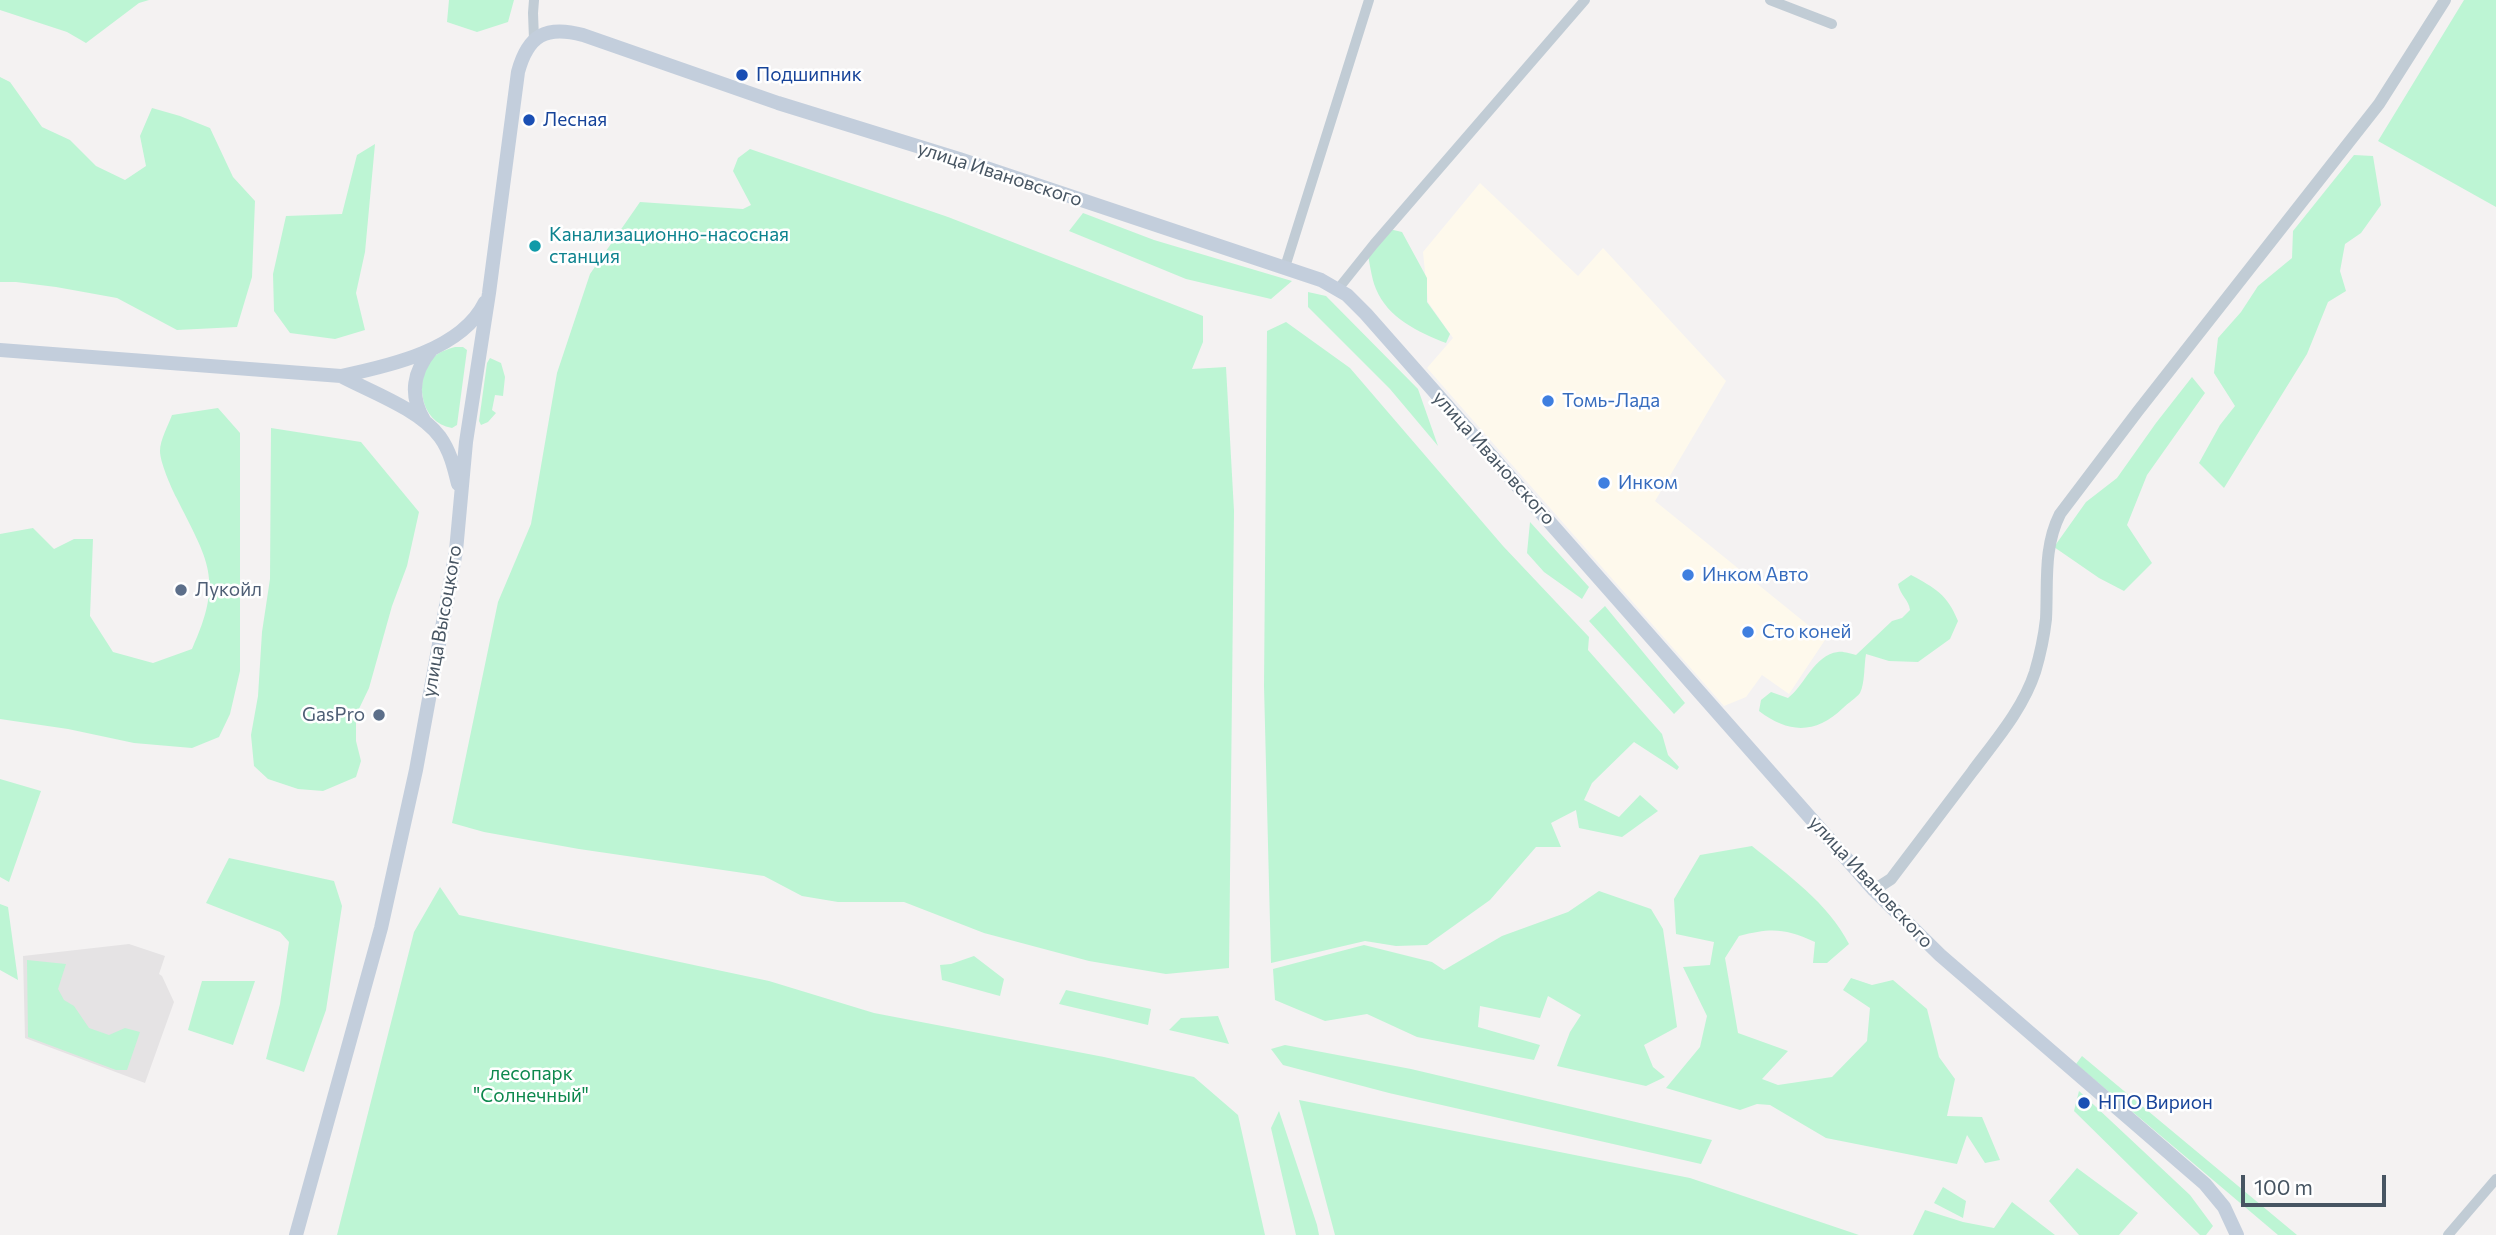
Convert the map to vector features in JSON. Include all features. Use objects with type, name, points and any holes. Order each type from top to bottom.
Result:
[{"type":"main road","name":"улица Ивановского","points":[[534,39],[559,30],[583,35],[767,99],[959,159],[1321,279],[1338,289],[1366,314],[1874,890],[1940,955],[2205,1184],[2224,1207],[2237,1235]]},
{"type":"main road","name":"улица Высоцкого","points":[[296,1235],[381,928],[402,834],[456,551],[466,442],[518,72],[522,56],[534,39]]},
{"type":"main road","points":[[427,424],[414,396],[414,385],[424,358],[438,345],[467,328],[480,313],[489,293]]},
{"type":"main road","points":[[0,350],[341,376],[384,367],[458,338],[482,338]]},
{"type":"main road","points":[[341,376],[416,415],[427,424],[440,437],[452,460],[460,492]]},
{"type":"main road","points":[[440,437],[466,442]]},
{"type":"street","name":"улица Высоцкого","points":[[534,0],[534,39]]},
{"type":"street","points":[[1285,267],[1369,0]]},
{"type":"street","points":[[1338,289],[1501,95],[1585,0]]},
{"type":"street","points":[[1770,0],[1832,24]]},
{"type":"street","points":[[1874,890],[1891,879],[1998,737],[2023,699],[2041,652],[2046,621],[2048,550],[2052,530],[2060,514],[2379,104],[2445,0]]},
{"type":"street","points":[[2448,1235],[2496,1179]]},
{"type":"shaded area","points":[[1480,183],[1578,276],[1603,248],[1726,381],[1655,501],[1808,625],[1827,637],[1789,694],[1762,675],[1746,697],[1724,706],[1427,368],[1453,338],[1428,302],[1423,252]]},
{"type":"shaded area","points":[[129,944],[165,956],[159,974],[174,1002],[145,1083],[25,1038],[23,956]]},
{"type":"green space","points":[[0,0],[149,0],[139,3],[86,43],[67,32],[0,10]]},
{"type":"green space","points":[[449,0],[514,0],[508,22],[477,32],[447,22]]},
{"type":"green space","points":[[2464,0],[2496,0],[2496,207],[2378,141]]},
{"type":"green space","points":[[0,77],[10,82],[42,127],[70,140],[96,166],[125,180],[146,166],[140,136],[152,108],[210,128],[233,177],[255,201],[252,277],[237,327],[177,330],[117,298],[56,287],[0,282]]},
{"type":"green space","points":[[375,144],[365,252],[356,293],[365,330],[335,339],[290,333],[274,311],[273,274],[286,216],[342,214],[357,155]]},
{"type":"green space","points":[[750,149],[948,217],[1203,316],[1203,342],[1192,369],[1226,367],[1234,511],[1229,968],[1166,974],[1089,961],[984,933],[904,902],[838,902],[802,896],[764,876],[579,849],[484,832],[452,823],[498,602],[531,524],[557,373],[590,274],[640,202],[743,209],[751,205],[733,171],[738,158]]},
{"type":"green space","points":[[2354,155],[2373,156],[2381,205],[2361,233],[2345,244],[2340,271],[2346,291],[2328,302],[2307,354],[2224,488],[2199,463],[2220,425],[2235,406],[2214,373],[2218,338],[2241,312],[2258,286],[2292,258],[2293,231]]},
{"type":"green space","points":[[1083,213],[1154,240],[1292,281],[1271,299],[1186,279],[1069,231]]},
{"type":"green space","points":[[1385,228],[1402,232],[1427,278],[1427,302],[1450,334],[1446,343],[1405,323],[1381,299],[1374,284],[1367,251]]},
{"type":"green space","points":[[1308,292],[1326,296],[1418,389],[1438,446],[1390,389],[1308,307]]},
{"type":"green space","points":[[1286,322],[1350,368],[1503,546],[1589,637],[1588,650],[1662,734],[1668,755],[1679,767],[1677,770],[1634,742],[1592,783],[1584,800],[1619,817],[1640,795],[1658,811],[1622,837],[1579,828],[1576,810],[1551,823],[1561,847],[1536,847],[1490,900],[1427,945],[1396,946],[1365,941],[1271,963],[1264,686],[1267,331]]},
{"type":"green space","points":[[455,347],[467,350],[457,425],[452,428],[432,418],[426,409],[422,387],[428,365],[435,356]]},
{"type":"green space","points":[[490,358],[501,363],[505,377],[503,396],[495,395],[492,410],[496,413],[481,425],[479,421]]},
{"type":"green space","points":[[2192,377],[2205,393],[2147,475],[2127,525],[2152,563],[2124,591],[2099,578],[2054,547],[2086,502],[2117,478]]},
{"type":"green space","points":[[218,408],[240,433],[240,671],[230,714],[219,737],[192,748],[134,743],[68,729],[0,719],[0,534],[33,528],[54,549],[74,539],[93,539],[90,616],[113,652],[153,663],[192,649],[208,605],[208,571],[204,555],[166,474],[160,447],[172,415]]},
{"type":"green space","points":[[271,428],[361,442],[419,512],[407,566],[392,606],[369,688],[356,715],[356,741],[361,761],[356,777],[323,791],[298,789],[268,779],[254,766],[251,735],[258,696],[262,632],[270,579]]},
{"type":"green space","points":[[1530,522],[1589,587],[1582,599],[1544,572],[1527,553]]},
{"type":"green space","points":[[1911,575],[1934,588],[1949,604],[1958,621],[1950,639],[1918,662],[1889,661],[1866,654],[1860,693],[1823,723],[1802,728],[1792,727],[1770,719],[1759,711],[1761,700],[1771,692],[1788,698],[1822,659],[1838,652],[1856,655],[1892,621],[1902,618],[1910,610],[1898,584]]},
{"type":"green space","points":[[1605,606],[1685,703],[1674,714],[1589,621]]},
{"type":"green space","points":[[0,779],[41,791],[9,882],[0,877]]},
{"type":"green space","points":[[1752,846],[1819,903],[1849,944],[1827,963],[1813,963],[1815,942],[1804,937],[1777,931],[1739,936],[1725,958],[1738,1033],[1788,1051],[1762,1079],[1778,1085],[1832,1077],[1867,1041],[1870,1008],[1843,990],[1851,978],[1872,985],[1893,980],[1927,1009],[1939,1057],[1955,1079],[1947,1116],[1982,1117],[2000,1160],[1985,1163],[1967,1135],[1957,1164],[1826,1138],[1770,1105],[1757,1104],[1740,1110],[1666,1088],[1700,1047],[1707,1016],[1683,967],[1710,965],[1714,942],[1676,934],[1674,899],[1700,855]]},
{"type":"green space","points":[[229,858],[334,881],[342,906],[326,1010],[304,1072],[266,1059],[280,1004],[289,942],[280,932],[206,903]]},
{"type":"green space","name":"лесопарк \"Солнечный\"","points":[[440,887],[459,915],[769,981],[874,1013],[1194,1077],[1238,1115],[1265,1235],[337,1235],[414,932]]},
{"type":"green space","points":[[1599,891],[1651,909],[1663,929],[1677,1027],[1644,1045],[1653,1067],[1665,1077],[1646,1086],[1557,1066],[1570,1032],[1581,1015],[1548,996],[1540,1018],[1480,1006],[1478,1027],[1540,1045],[1534,1060],[1417,1037],[1367,1014],[1325,1021],[1275,1000],[1273,969],[1364,945],[1432,962],[1444,970],[1502,936],[1568,912]]},
{"type":"green space","points":[[0,904],[8,907],[18,980],[0,970]]},
{"type":"green space","points":[[974,956],[1004,979],[1000,996],[942,980],[940,965]]},
{"type":"green space","points":[[27,960],[66,964],[58,989],[64,1000],[74,1006],[89,1028],[109,1035],[125,1028],[140,1032],[127,1070],[116,1070],[28,1037]]},
{"type":"green space","points":[[202,981],[255,981],[233,1045],[188,1030]]},
{"type":"green space","points":[[1066,990],[1151,1009],[1148,1025],[1059,1004]]},
{"type":"green space","points":[[1218,1016],[1229,1044],[1169,1030],[1181,1018]]},
{"type":"green space","points":[[1285,1045],[1411,1069],[1712,1140],[1701,1164],[1389,1093],[1283,1065],[1271,1049]]},
{"type":"green space","points":[[2082,1056],[2297,1235],[2278,1235],[2076,1064]]},
{"type":"green space","points":[[2079,1091],[2190,1195],[2213,1226],[2206,1235],[2200,1235],[2074,1111]]},
{"type":"green space","points":[[1299,1100],[1690,1178],[1859,1235],[1335,1235]]},
{"type":"green space","points":[[1279,1111],[1319,1235],[1296,1235],[1271,1128]]},
{"type":"green space","points":[[2077,1168],[2138,1213],[2119,1235],[2079,1235],[2049,1201]]},
{"type":"green space","points":[[1943,1187],[1966,1201],[1963,1218],[1934,1203]]},
{"type":"green space","points":[[2012,1202],[2055,1235],[1913,1235],[1925,1210],[1994,1228]]},
{"type":"place","name":"Подшипник","points":[[742,75]]},
{"type":"place","name":"Лесная","points":[[529,120]]},
{"type":"place","name":"Канализационно-насосная станция","points":[[535,246]]},
{"type":"place","name":"Томь-Лада","points":[[1548,401]]},
{"type":"place","name":"Инком","points":[[1604,483]]},
{"type":"place","name":"Инком Авто","points":[[1688,575]]},
{"type":"place","name":"Лукойл","points":[[181,590]]},
{"type":"place","name":"Сто коней","points":[[1748,632]]},
{"type":"place","name":"GasPro","points":[[379,715]]},
{"type":"place","name":"НПО Вирион","points":[[2084,1103]]}]
